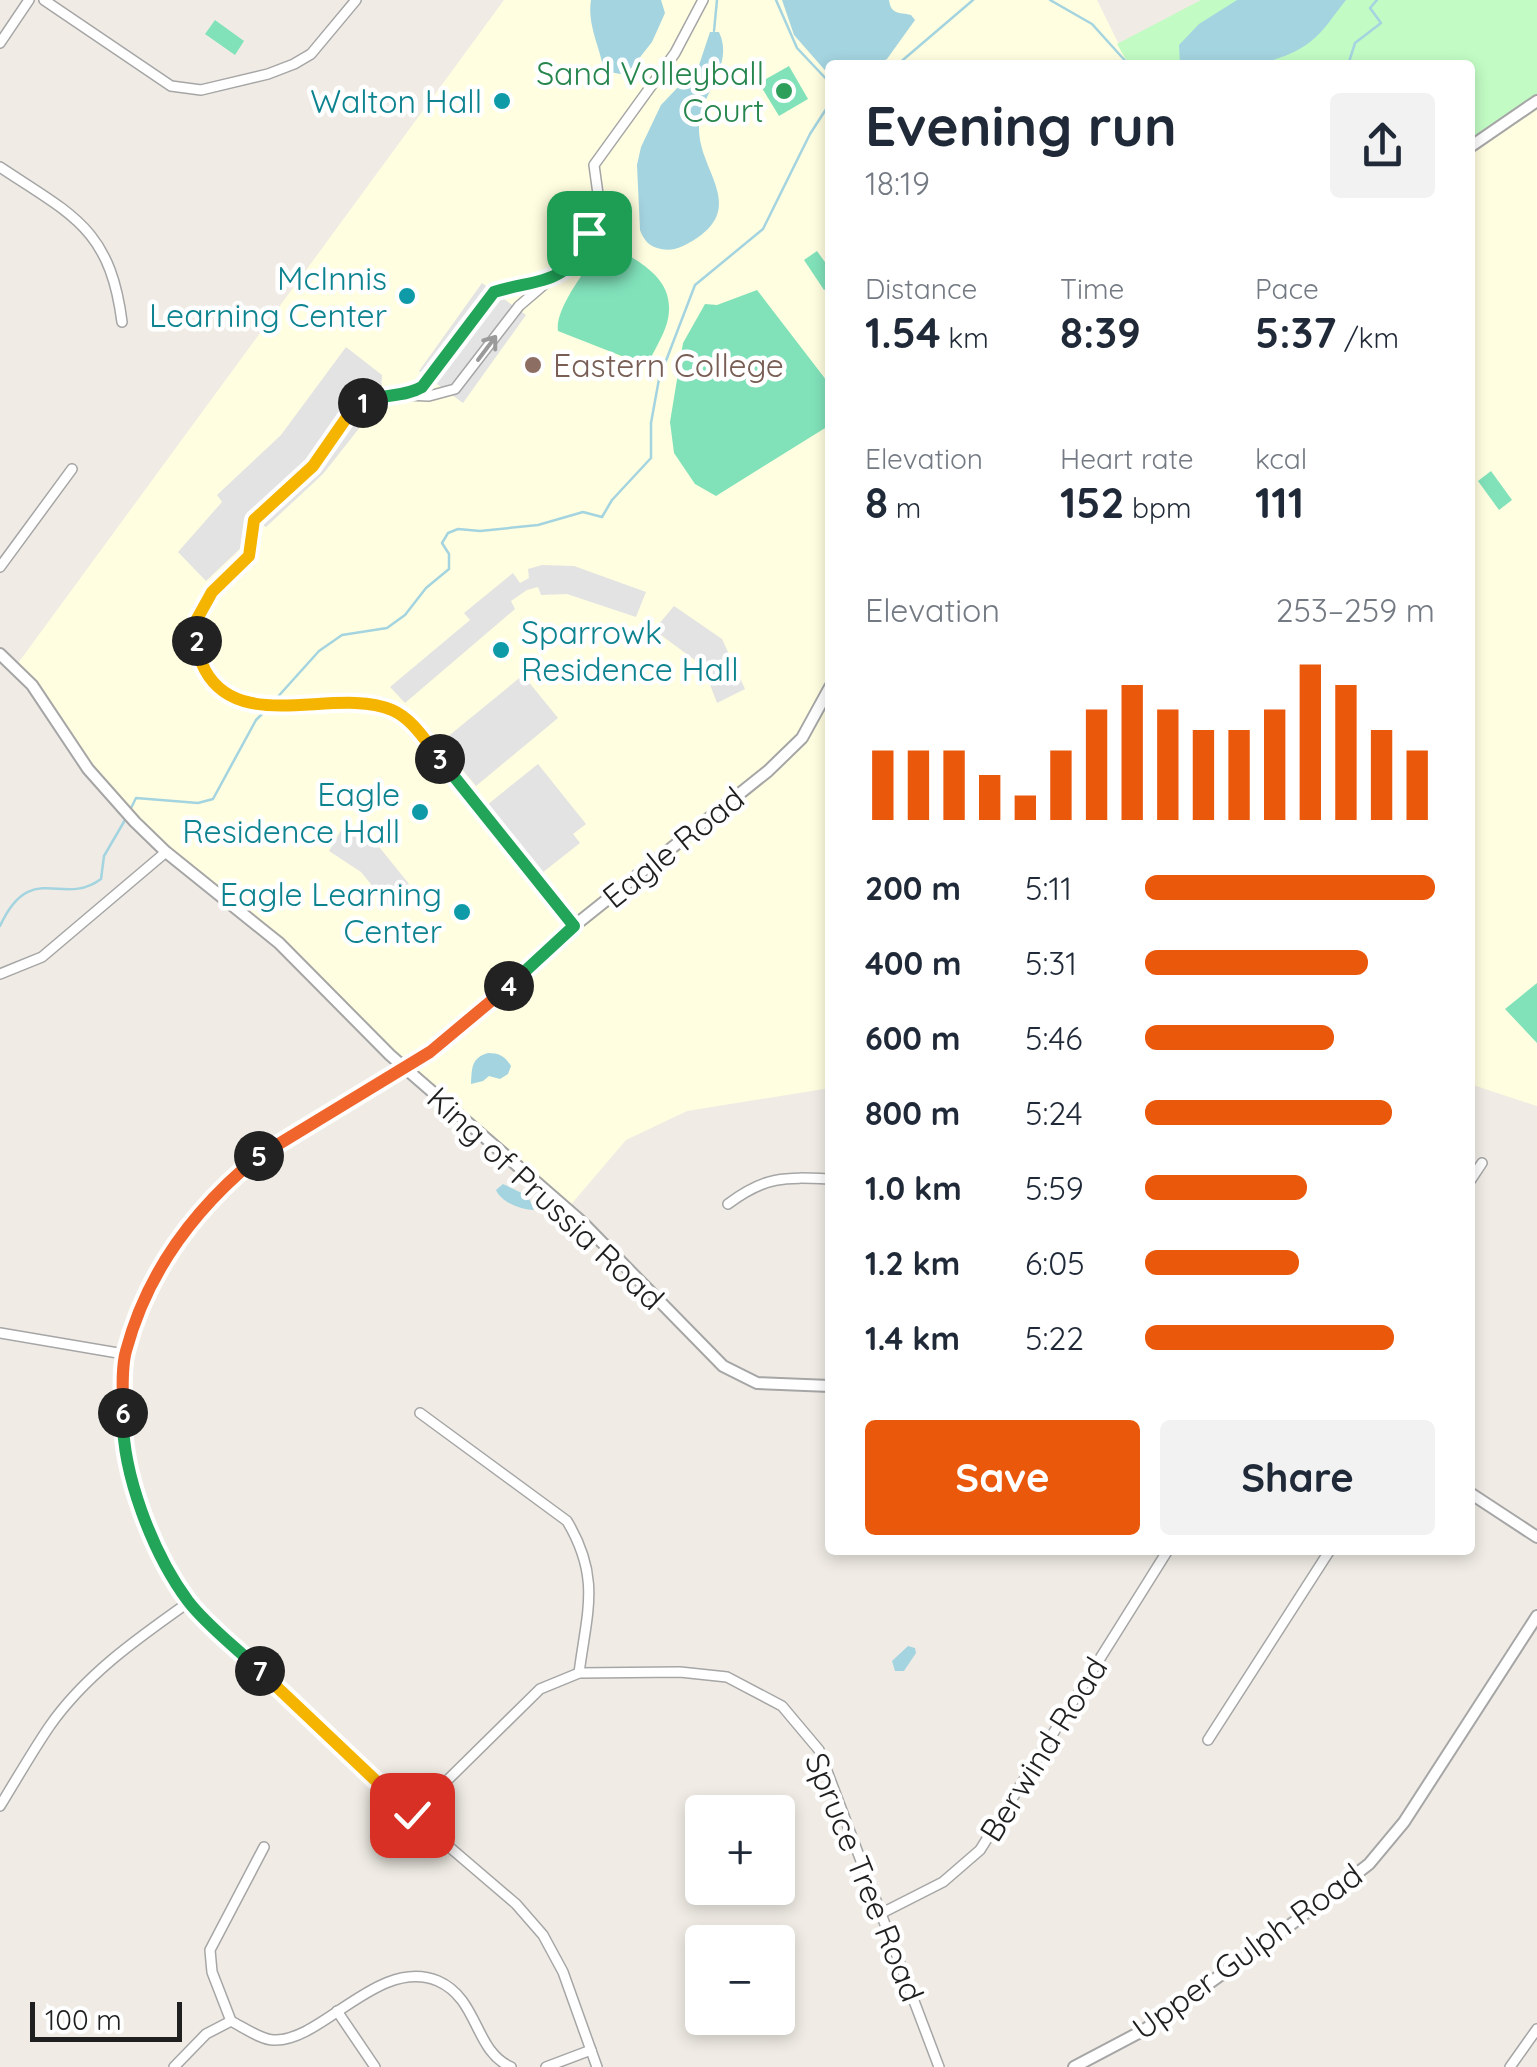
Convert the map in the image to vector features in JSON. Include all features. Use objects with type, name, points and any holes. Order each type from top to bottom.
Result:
[{"type":"street","points":[[0,42],[29,0]]},
{"type":"street","points":[[44,0],[170,86],[201,90],[294,64],[311,54],[356,0]]},
{"type":"street","points":[[574,926],[407,718],[364,702],[255,704],[230,697],[211,680],[196,652],[197,619],[212,592],[249,556],[254,520],[313,466],[354,407],[381,394],[429,396],[455,389],[520,306],[581,254],[598,194],[594,164],[675,53],[702,0]]},
{"type":"street","points":[[1475,143],[1537,102]]},
{"type":"street","points":[[0,167],[71,214],[96,239],[112,273],[122,322]]},
{"type":"street","points":[[410,394],[429,379],[494,292],[555,278]]},
{"type":"street","points":[[0,568],[72,469]]},
{"type":"street","name":"King of Prussia Road","points":[[0,654],[32,685],[68,743],[135,822],[166,852],[279,943],[405,1068],[618,1256],[723,1366],[757,1383],[825,1386]]},
{"type":"street","name":"Eagle Road","points":[[405,1068],[430,1052],[574,926],[768,771],[802,738],[825,696]]},
{"type":"street","points":[[0,974],[42,957],[166,852]]},
{"type":"street","points":[[405,1068],[256,1157],[192,1220],[153,1276],[124,1354],[122,1420],[134,1488],[162,1559],[189,1602],[412,1815],[516,1904],[543,1934],[563,1972],[597,2067]]},
{"type":"street","points":[[1475,1174],[1482,1163]]},
{"type":"street","points":[[728,1204],[752,1186],[768,1180],[825,1179]]},
{"type":"street","points":[[0,1333],[124,1354]]},
{"type":"street","points":[[420,1413],[567,1521],[580,1544],[590,1580],[580,1673]]},
{"type":"street","points":[[1475,1496],[1537,1537]]},
{"type":"street","name":"Berwind Road","points":[[882,1913],[942,1882],[980,1850],[1165,1555]]},
{"type":"street","points":[[1208,1740],[1327,1555]]},
{"type":"street","points":[[0,1806],[51,1724],[82,1687],[132,1642],[189,1602]]},
{"type":"street","name":"Upper Gulph Road","points":[[1074,2067],[1144,2030],[1369,1864],[1404,1822],[1537,1616]]},
{"type":"street","name":"Spruce Tree Road","points":[[412,1815],[540,1689],[580,1673],[680,1672],[727,1677],[782,1706],[819,1750],[939,2067]]},
{"type":"street","points":[[264,1848],[210,1950],[212,1972],[231,2021],[272,2040],[294,2036],[385,1983],[406,1977],[436,1980],[466,2000],[487,2044],[501,2063],[511,2067]]},
{"type":"street","points":[[337,2011],[375,2067]]},
{"type":"street","points":[[174,2067],[206,2034],[231,2021]]},
{"type":"street","points":[[1510,2067],[1537,2029]]},
{"type":"street","points":[[546,2067],[591,2050]]},
{"type":"shaded area","name":"Eastern College","points":[[504,0],[1097,0],[1127,60],[825,60],[825,1089],[687,1111],[626,1140],[568,1208],[390,1055],[279,943],[166,852],[109,795],[16,666]]},
{"type":"shaded area","points":[[1537,102],[1537,1106],[1475,1086],[1475,144]]},
{"type":"shaded area","points":[[482,283],[526,315],[463,403],[419,371]]},
{"type":"shaded area","points":[[346,347],[382,375],[377,402],[359,408],[368,417],[323,474],[266,527],[259,523],[244,545],[206,581],[178,552],[222,502],[217,495],[281,435]]},
{"type":"shaded area","points":[[542,565],[574,566],[646,592],[636,617],[567,594],[541,595],[538,587],[527,590],[511,601],[515,609],[405,703],[390,687],[470,620],[464,613],[513,573],[520,583],[529,578],[528,569]]},
{"type":"shaded area","points":[[674,606],[722,639],[745,689],[717,703],[703,666],[654,630]]},
{"type":"shaded area","points":[[523,675],[558,718],[476,786],[440,743]]},
{"type":"shaded area","points":[[538,764],[586,824],[573,834],[580,843],[542,873],[487,805]]},
{"type":"shaded area","points":[[343,827],[380,848],[409,884],[395,895],[401,903],[392,910],[361,872],[329,851]]},
{"type":"green space","points":[[1201,0],[1537,0],[1537,102],[1475,145],[1475,60],[1126,60],[1117,44]]},
{"type":"green space","points":[[215,20],[244,41],[235,55],[205,34]]},
{"type":"green space","name":"Sand Volleyball Court","points":[[789,66],[808,99],[779,116],[759,83]]},
{"type":"green space","points":[[605,243],[653,272],[667,294],[667,323],[647,366],[558,331],[567,298]]},
{"type":"green space","points":[[817,251],[825,262],[825,289],[824,290],[804,260]]},
{"type":"green space","points":[[757,290],[825,378],[825,428],[716,496],[695,484],[674,453],[670,422],[683,343],[705,304],[717,305]]},
{"type":"green space","points":[[1491,471],[1512,500],[1499,510],[1478,481]]},
{"type":"green space","points":[[1537,983],[1537,1043],[1505,1009]]},
{"type":"water","points":[[591,0],[661,0],[665,13],[652,42],[626,75],[604,71],[592,27]]},
{"type":"water","points":[[782,0],[889,0],[894,11],[911,15],[915,20],[887,59],[825,60],[825,70],[794,35]]},
{"type":"water","points":[[1237,0],[1346,0],[1315,38],[1272,60],[1180,60],[1179,45],[1199,24]]},
{"type":"water","points":[[710,32],[719,32],[723,56],[699,127],[716,186],[718,213],[711,226],[697,238],[676,249],[661,249],[648,243],[640,230],[637,165],[641,147],[661,105],[699,65]]},
{"type":"water","points":[[488,1053],[499,1054],[506,1060],[511,1066],[508,1074],[500,1079],[489,1076],[471,1084],[475,1061]]},
{"type":"water","points":[[503,1184],[528,1196],[534,1210],[502,1198],[496,1190]]},
{"type":"water","points":[[908,1646],[915,1648],[916,1653],[904,1671],[895,1671],[892,1661]]},
{"type":"waterway","points":[[714,31],[717,0]]},
{"type":"waterway","points":[[776,0],[797,48],[825,78]]},
{"type":"waterway","points":[[903,60],[973,0]]},
{"type":"waterway","points":[[1050,0],[1092,24],[1124,60]]},
{"type":"waterway","points":[[1350,60],[1355,43],[1381,23],[1370,8],[1377,0]]},
{"type":"waterway","points":[[274,701],[319,651],[342,635],[387,628],[405,615],[426,588],[449,569],[449,554],[442,543],[448,533],[458,529],[480,531],[538,525],[583,512],[602,517],[612,500],[651,458],[651,423],[659,379],[695,285],[763,229],[825,111]]},
{"type":"waterway","points":[[129,812],[136,798],[198,803],[213,799],[256,720],[269,707]]},
{"type":"waterway","points":[[0,926],[23,894],[35,889],[87,887],[101,879],[104,856],[125,820]]},
{"type":"place","name":"Sand Volleyball Court","points":[[784,91]]},
{"type":"place","name":"Walton Hall","points":[[502,101]]},
{"type":"place","name":"McInnis Learning Center","points":[[407,296]]},
{"type":"place","name":"Eastern College","points":[[533,365]]},
{"type":"place","name":"Sparrowk Residence Hall","points":[[501,650]]},
{"type":"place","name":"Eagle Residence Hall","points":[[420,812]]},
{"type":"place","name":"Eagle Learning Center","points":[[462,912]]},
{"type":"route","points":[[412,1815],[189,1602],[162,1559],[134,1488],[122,1420],[124,1354],[153,1276],[192,1220],[256,1157],[430,1052],[574,926],[407,718],[364,702],[255,704],[230,697],[211,680],[196,652],[197,619],[212,592],[249,556],[254,520],[313,466],[354,407],[381,394],[410,394],[422,387],[494,292],[555,278],[581,254],[589,233]]}]
